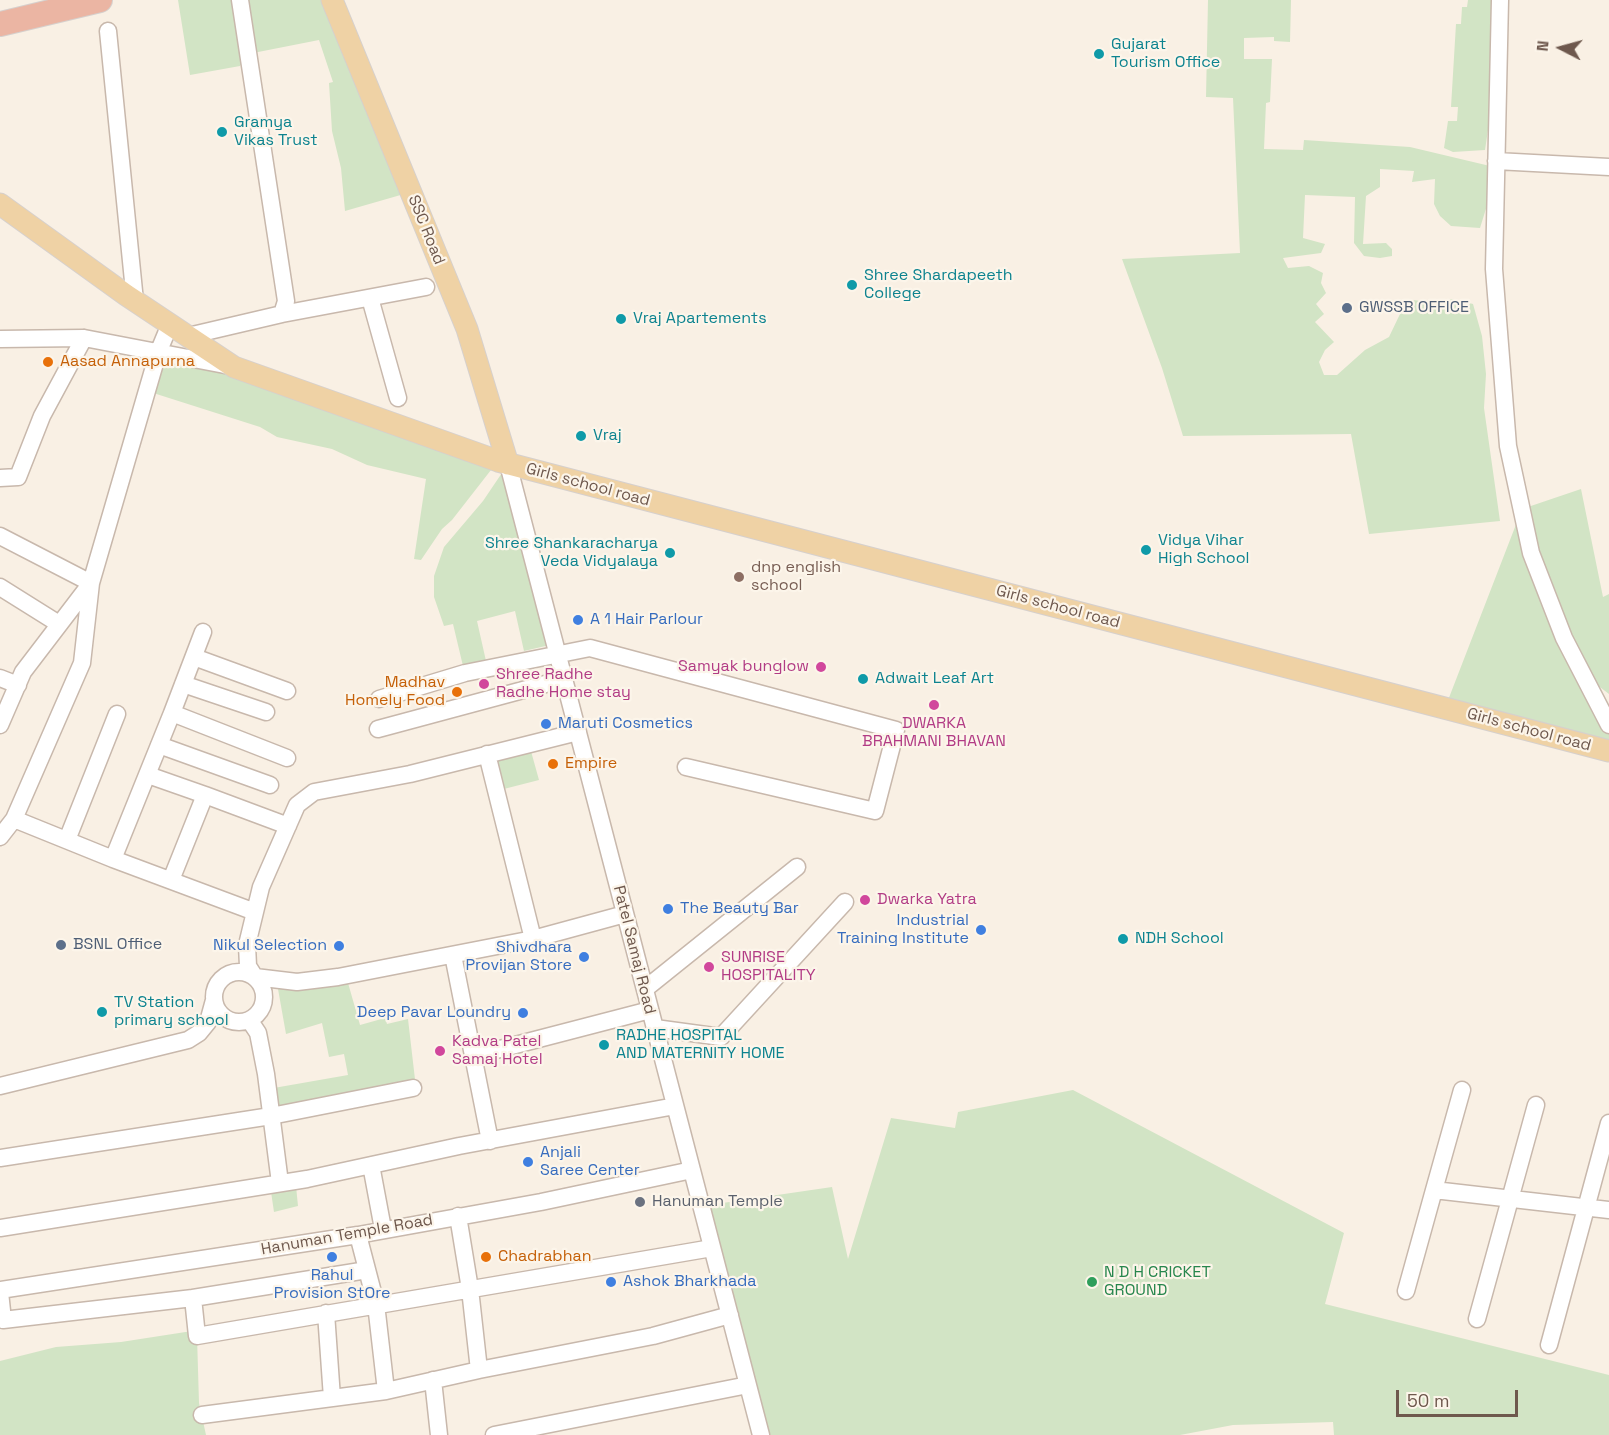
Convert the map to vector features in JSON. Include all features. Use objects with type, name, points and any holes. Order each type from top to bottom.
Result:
[{"type":"highway","points":[[1,23],[100,0]]},
{"type":"main road","name":"SSC Road","points":[[332,0],[467,329],[508,464]]},
{"type":"main road","name":"Girls school road","points":[[0,204],[135,301],[234,367],[508,464],[1609,751]]},
{"type":"street","points":[[240,0],[286,301],[282,314]]},
{"type":"street","points":[[1500,0],[1494,268],[1508,446],[1531,553],[1564,638],[1609,725]]},
{"type":"street","points":[[108,31],[135,301]]},
{"type":"street","points":[[1497,161],[1609,167]]},
{"type":"street","points":[[188,336],[282,314],[426,287]]},
{"type":"street","points":[[370,298],[398,398]]},
{"type":"street","points":[[0,837],[14,819],[82,663],[92,583],[158,353],[170,324]]},
{"type":"street","points":[[0,478],[18,477],[42,416],[84,338]]},
{"type":"street","points":[[0,339],[84,338],[234,367]]},
{"type":"street","name":"Patel Samaj Road","points":[[508,464],[761,1435]]},
{"type":"street","points":[[0,537],[92,583]]},
{"type":"street","points":[[0,724],[23,672],[92,583]]},
{"type":"street","points":[[0,587],[60,624]]},
{"type":"street","points":[[113,859],[203,632]]},
{"type":"street","points":[[379,699],[465,673],[590,648],[896,730],[875,812],[686,767]]},
{"type":"street","points":[[194,657],[287,691]]},
{"type":"street","points":[[0,678],[18,685]]},
{"type":"street","points":[[378,729],[564,679]]},
{"type":"street","points":[[183,684],[266,712]]},
{"type":"street","points":[[172,713],[287,758]]},
{"type":"street","points":[[67,840],[117,714]]},
{"type":"street","points":[[199,1033],[208,1022],[215,992],[247,945],[261,887],[297,805],[314,792],[410,774],[578,732]]},
{"type":"street","points":[[159,745],[270,785]]},
{"type":"street","points":[[487,754],[533,939]]},
{"type":"street","points":[[148,775],[288,826]]},
{"type":"street","points":[[171,880],[205,795]]},
{"type":"street","points":[[14,819],[255,912]]},
{"type":"street","points":[[645,989],[797,867]]},
{"type":"street","points":[[655,1028],[721,1037],[845,902]]},
{"type":"street","points":[[0,1086],[157,1049],[188,1040],[219,1024],[242,1022],[262,1009],[265,1001],[278,989],[309,981],[338,978],[533,939],[625,914]]},
{"type":"street","points":[[247,945],[248,966],[264,992],[265,1001]]},
{"type":"street","points":[[453,955],[490,1141]]},
{"type":"street","points":[[223,978],[239,972],[255,977],[309,981]]},
{"type":"street","points":[[214,1000],[220,1015],[242,1022],[258,1034],[280,1184]]},
{"type":"street","points":[[473,1056],[650,1010]]},
{"type":"street","points":[[0,1158],[271,1116],[413,1089]]},
{"type":"street","points":[[1406,1291],[1462,1090]]},
{"type":"street","points":[[1477,1319],[1536,1105]]},
{"type":"street","points":[[0,1228],[280,1184],[675,1106]]},
{"type":"street","points":[[1549,1344],[1609,1123]]},
{"type":"street","points":[[371,1165],[383,1229]]},
{"type":"street","name":"Hanuman Temple Road","points":[[0,1291],[358,1235],[692,1170]]},
{"type":"street","points":[[1434,1190],[1609,1210]]},
{"type":"street","points":[[458,1216],[470,1289],[479,1370]]},
{"type":"street","points":[[358,1235],[376,1304],[386,1391]]},
{"type":"street","points":[[193,1298],[197,1336],[376,1304],[618,1266],[712,1248]]},
{"type":"street","points":[[0,1291],[1,1321],[193,1298],[367,1270]]},
{"type":"street","points":[[326,1313],[332,1398]]},
{"type":"street","points":[[202,1415],[386,1391],[479,1370],[653,1336],[730,1315]]},
{"type":"street","points":[[433,1380],[439,1435]]},
{"type":"street","points":[[494,1435],[748,1385]]},
{"type":"green space","points":[[178,0],[332,0],[411,192],[345,211],[341,168],[332,131],[329,83],[333,82],[319,40],[248,54],[240,66],[190,75]]},
{"type":"green space","points":[[1208,0],[1291,0],[1290,42],[1274,41],[1274,37],[1244,38],[1244,59],[1272,59],[1270,102],[1266,103],[1264,149],[1303,150],[1304,140],[1410,147],[1490,166],[1489,199],[1480,228],[1451,226],[1440,216],[1434,204],[1435,179],[1412,182],[1414,171],[1380,169],[1380,187],[1366,196],[1363,244],[1386,243],[1392,249],[1392,256],[1380,258],[1364,256],[1354,243],[1355,197],[1305,195],[1303,238],[1325,244],[1321,253],[1283,258],[1288,268],[1309,266],[1323,273],[1321,283],[1326,293],[1316,304],[1324,314],[1315,322],[1334,342],[1325,350],[1319,362],[1324,375],[1337,375],[1365,350],[1389,337],[1400,314],[1413,300],[1436,303],[1453,299],[1473,304],[1482,336],[1486,374],[1484,408],[1500,521],[1369,534],[1351,434],[1183,436],[1162,368],[1122,259],[1240,253],[1233,98],[1206,97]]},
{"type":"green space","points":[[1468,0],[1494,0],[1488,130],[1485,150],[1453,152],[1444,148],[1448,121],[1457,121],[1458,107],[1451,107],[1456,24],[1461,24],[1462,7],[1467,7]]},
{"type":"green space","points":[[158,353],[234,367],[498,461],[452,520],[442,529],[421,560],[414,559],[426,479],[367,465],[332,449],[277,437],[260,427],[147,391]]},
{"type":"green space","points":[[508,464],[554,644],[524,651],[515,611],[477,621],[486,661],[463,666],[453,624],[444,626],[434,597],[434,576],[444,547],[483,501]]},
{"type":"green space","points":[[1581,489],[1603,597],[1609,594],[1609,694],[1592,681],[1609,725],[1609,751],[1445,708],[1522,509]]},
{"type":"green space","points":[[529,744],[539,780],[496,791],[487,754]]},
{"type":"green space","points":[[346,976],[360,1025],[385,1018],[387,1024],[408,1019],[416,1088],[271,1116],[268,1089],[348,1075],[344,1054],[329,1057],[322,1023],[286,1034],[278,989]]},
{"type":"green space","name":"N D H CRICKET GROUND","points":[[1073,1090],[1344,1233],[1325,1304],[1609,1375],[1609,1435],[1334,1435],[1333,1422],[1233,1425],[1180,1435],[761,1435],[702,1206],[832,1187],[848,1259],[891,1118],[955,1128],[958,1112]]},
{"type":"green space","points":[[270,1185],[296,1186],[298,1206],[274,1212]]},
{"type":"green space","points":[[192,1331],[197,1336],[199,1403],[206,1435],[0,1435],[0,1361],[56,1347],[121,1342]]},
{"type":"place","name":"Gujarat Tourism Office","points":[[1099,54]]},
{"type":"place","name":"Gramya Vikas Trust","points":[[222,132]]},
{"type":"place","name":"Shree Shardapeeth College","points":[[852,285]]},
{"type":"place","name":"GWSSB OFFICE","points":[[1347,308]]},
{"type":"place","name":"Vraj Apartements","points":[[621,319]]},
{"type":"place","name":"Aasad Annapurna","points":[[48,362]]},
{"type":"place","name":"Vraj","points":[[581,436]]},
{"type":"place","name":"Vidya Vihar High School","points":[[1146,550]]},
{"type":"place","name":"Shree Shankaracharya Veda Vidyalaya","points":[[670,553]]},
{"type":"place","name":"dnp english school","points":[[739,577]]},
{"type":"place","name":"A 1 Hair Parlour","points":[[578,620]]},
{"type":"place","name":"Samyak bunglow","points":[[821,667]]},
{"type":"place","name":"Adwait Leaf Art","points":[[863,679]]},
{"type":"place","name":"Shree Radhe Radhe Home stay","points":[[484,684]]},
{"type":"place","name":"Madhav Homely Food","points":[[457,692]]},
{"type":"place","name":"DWARKA BRAHMANI BHAVAN","points":[[934,705]]},
{"type":"place","name":"Maruti Cosmetics","points":[[546,724]]},
{"type":"place","name":"Empire","points":[[553,764]]},
{"type":"place","name":"Dwarka Yatra","points":[[865,900]]},
{"type":"place","name":"The Beauty Bar","points":[[668,909]]},
{"type":"place","name":"Industrial Training Institute","points":[[981,930]]},
{"type":"place","name":"NDH School","points":[[1123,939]]},
{"type":"place","name":"BSNL Office","points":[[61,945]]},
{"type":"place","name":"Nikul Selection","points":[[339,946]]},
{"type":"place","name":"Shivdhara Provijan Store","points":[[584,957]]},
{"type":"place","name":"SUNRISE HOSPITALITY","points":[[709,967]]},
{"type":"place","name":"TV Station primary school","points":[[102,1012]]},
{"type":"place","name":"Deep Pavar Loundry","points":[[523,1013]]},
{"type":"place","name":"RADHE HOSPITAL AND MATERNITY HOME","points":[[604,1045]]},
{"type":"place","name":"Kadva Patel Samaj Hotel","points":[[440,1051]]},
{"type":"place","name":"Anjali Saree Center","points":[[528,1162]]},
{"type":"place","name":"Hanuman Temple","points":[[640,1202]]},
{"type":"place","name":"Rahul Provision StOre","points":[[332,1257]]},
{"type":"place","name":"Chadrabhan","points":[[486,1257]]},
{"type":"place","name":"Ashok Bharkhada","points":[[611,1282]]},
{"type":"place","name":"N D H CRICKET GROUND","points":[[1092,1282]]}]
